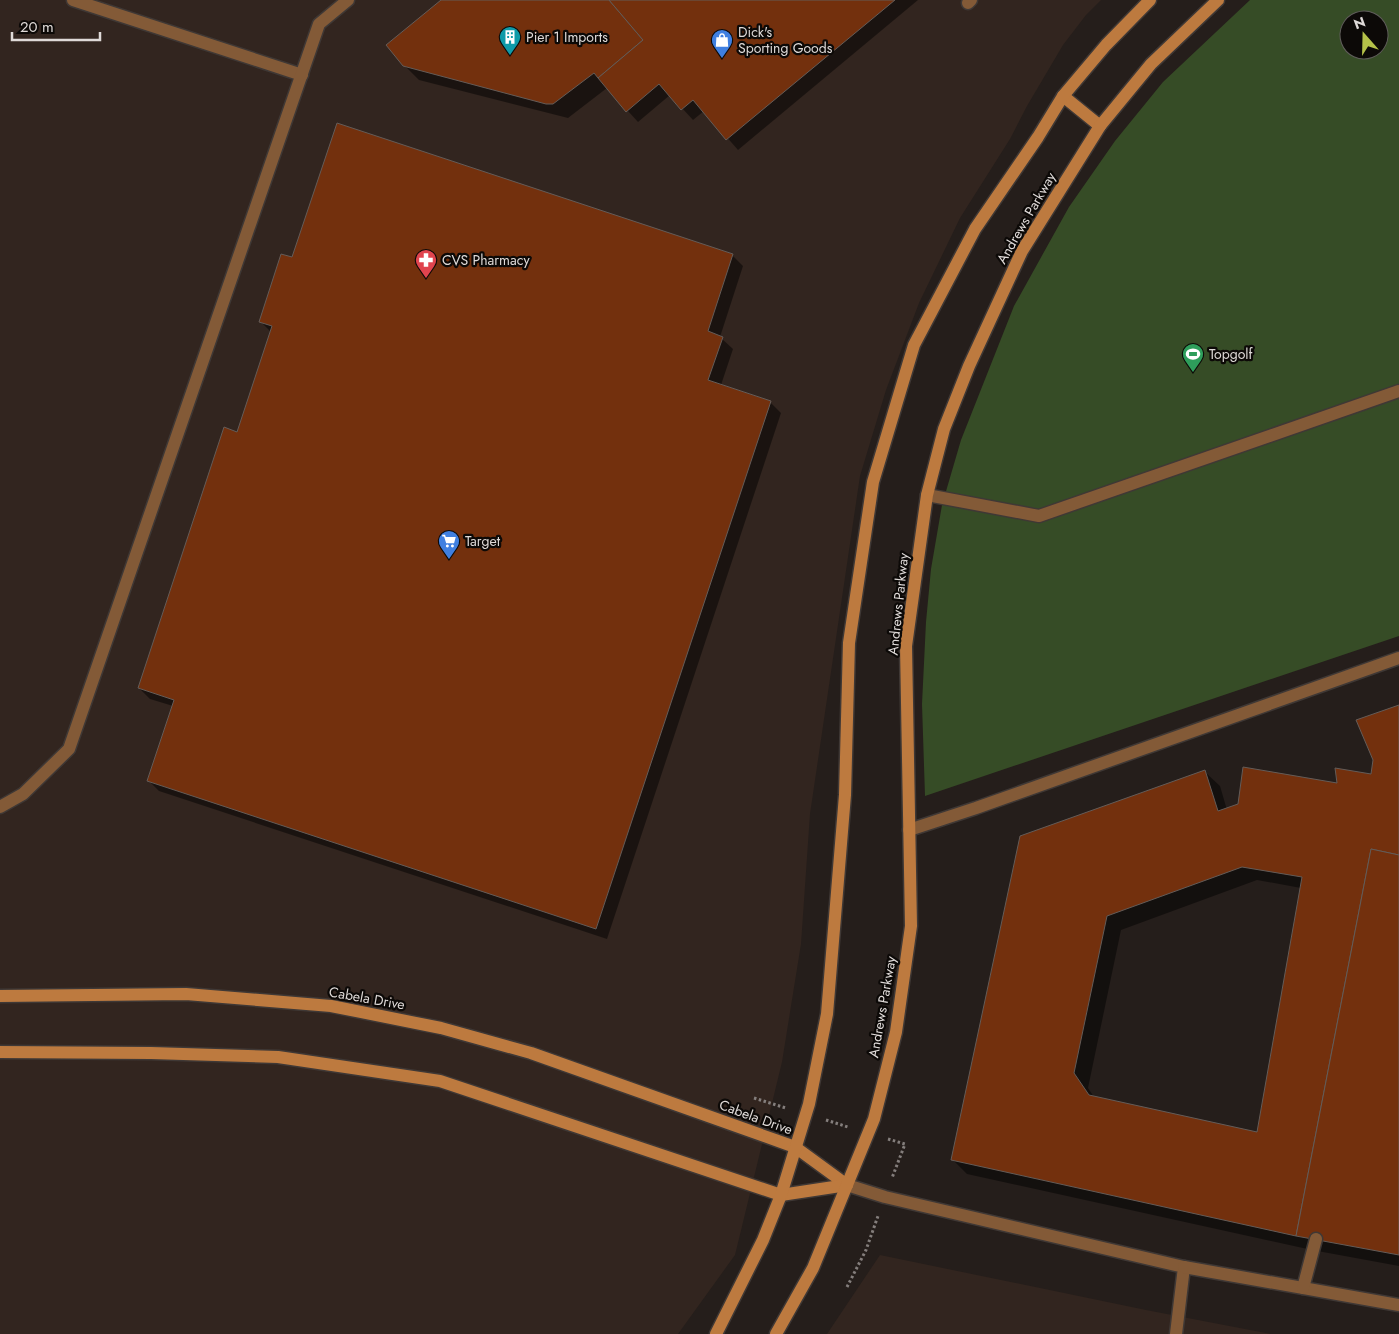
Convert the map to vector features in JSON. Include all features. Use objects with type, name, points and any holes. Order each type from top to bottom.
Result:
[{"type":"street","points":[[716,1334],[763,1240],[781,1195],[809,1104],[827,1014],[845,795],[849,643],[873,482],[914,345],[975,230],[1038,137],[1063,96],[1106,44],[1150,0]]},
{"type":"street","name":"Andrews Parkway","points":[[776,1334],[813,1268],[874,1119],[896,1032],[910,926],[906,646],[927,495],[944,429],[969,366],[1018,260],[1032,234],[1100,126],[1151,64],[1218,0]]},
{"type":"street","points":[[1063,96],[1100,126]]},
{"type":"street","name":"Cabela Drive","points":[[0,996],[186,994],[331,1006],[441,1028],[531,1053],[795,1147],[847,1185]]},
{"type":"street","points":[[0,1052],[151,1053],[278,1057],[440,1082],[781,1195],[847,1185]]},
{"type":"lane","points":[[73,0],[302,75]]},
{"type":"lane","points":[[0,807],[23,794],[69,749],[319,24],[348,0]]},
{"type":"lane","points":[[927,495],[1039,516],[1399,391]]},
{"type":"lane","points":[[909,830],[1399,658]]},
{"type":"lane","points":[[847,1185],[885,1197],[1184,1267],[1399,1305]]},
{"type":"lane","points":[[1303,1288],[1316,1239]]},
{"type":"lane","points":[[1176,1334],[1184,1267]]},
{"type":"shaded area","points":[[0,0],[1101,0],[1086,15],[1063,45],[1010,139],[960,218],[919,303],[886,390],[860,476],[810,814],[801,944],[782,1062],[735,1255],[678,1334],[0,1334]]},
{"type":"shaded area","points":[[880,1255],[1146,1310],[1271,1334],[827,1334]]},
{"type":"green space","name":"Topgolf","points":[[1250,0],[1399,0],[1399,636],[925,796],[922,704],[926,622],[931,569],[942,505],[961,440],[1014,306],[1069,207],[1115,141],[1163,82]]},
{"type":"building","name":"Pier 1 Imports","points":[[441,0],[609,0],[643,40],[598,78],[594,73],[553,104],[546,104],[403,66],[386,45]]},
{"type":"building","name":"Dick's Sporting Goods","points":[[609,0],[895,0],[726,140],[693,100],[681,110],[659,84],[626,112],[598,78],[643,40]]},
{"type":"building","name":"Target","points":[[337,123],[733,254],[708,331],[723,337],[708,380],[771,401],[596,929],[147,781],[174,700],[138,688],[224,427],[237,432],[272,326],[259,322],[281,254],[292,257]]},
{"type":"building","points":[[1399,705],[1399,855],[1371,849],[1296,1236],[951,1160],[1020,836],[1205,770],[1218,811],[1238,804],[1243,767],[1337,783],[1335,768],[1371,774],[1373,760],[1356,720]],"holes":[[[1242,867],[1302,877],[1257,1132],[1089,1095],[1074,1073],[1107,916]]]},
{"type":"building","points":[[1371,849],[1399,855],[1399,1255],[1296,1236]]},
{"type":"place","name":"Pier 1 Imports","points":[[510,56]]},
{"type":"place","name":"Dick's Sporting Goods","points":[[722,59]]},
{"type":"place","name":"CVS Pharmacy","points":[[426,279]]},
{"type":"place","name":"Topgolf","points":[[1193,373]]},
{"type":"place","name":"Target","points":[[449,560]]}]
